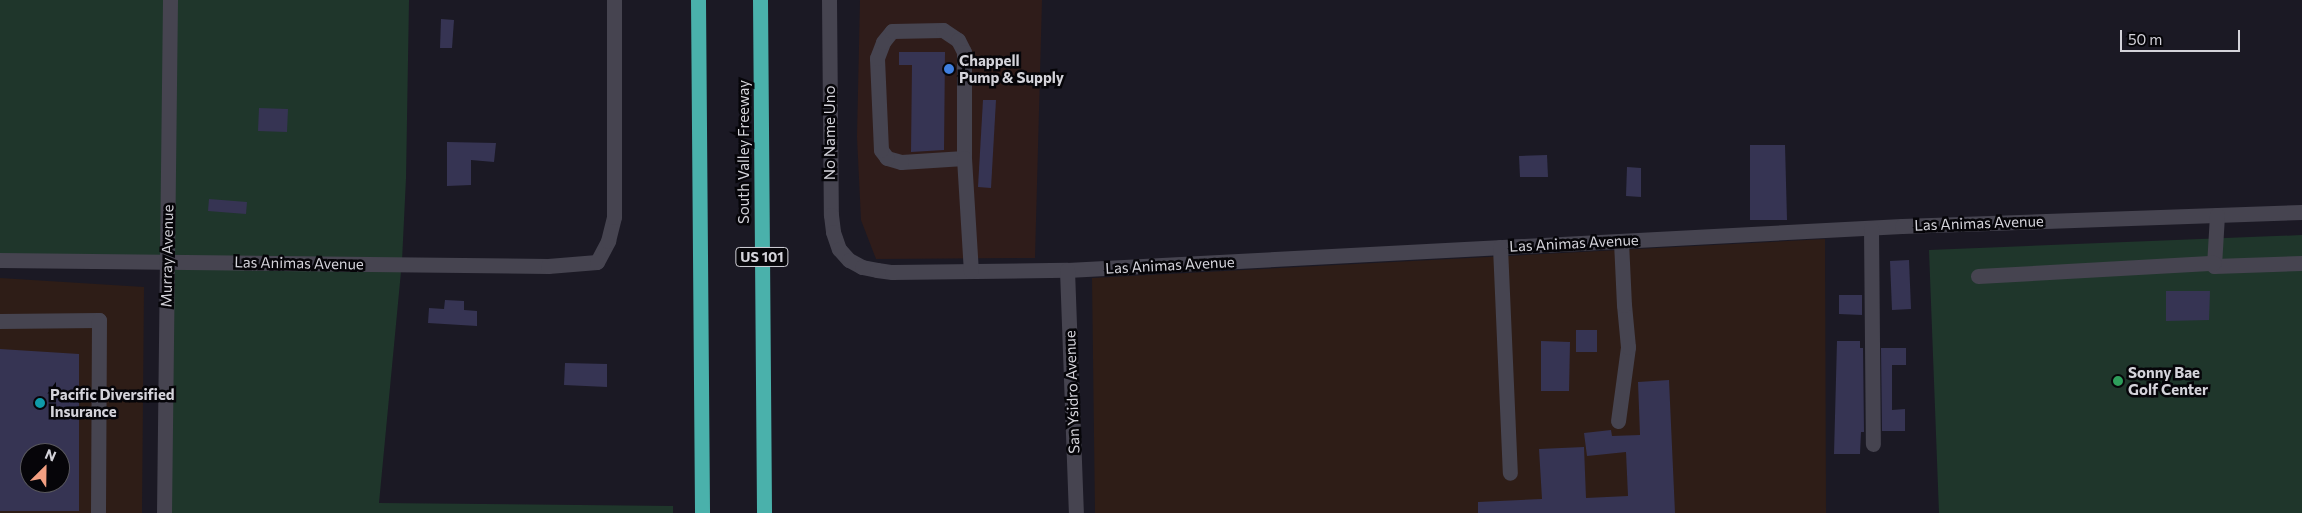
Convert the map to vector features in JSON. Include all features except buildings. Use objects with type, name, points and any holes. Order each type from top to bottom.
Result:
[{"type":"highway","points":[[698,0],[702,513]]},
{"type":"highway","name":"South Valley Freeway","points":[[760,0],[764,513]]},
{"type":"street","name":"Murray Avenue","points":[[164,513],[170,0]]},
{"type":"street","name":"Las Animas Avenue","points":[[0,260],[548,266],[598,262],[608,241],[614,217],[614,0]]},
{"type":"street","name":"No Name Uno","points":[[829,0],[831,215],[833,232],[840,249],[849,260]]},
{"type":"street","points":[[964,158],[901,162],[886,158],[881,150],[877,58],[883,42],[892,31],[943,30],[958,40],[964,52],[964,158],[970,271]]},
{"type":"street","name":"Las Animas Avenue","points":[[849,260],[862,267],[892,272],[1067,270],[1871,228],[2302,212]]},
{"type":"street","points":[[2217,215],[2214,266],[2302,263]]},
{"type":"street","points":[[1871,228],[1873,444]]},
{"type":"street","points":[[1618,421],[1628,347],[1624,305],[1622,241]]},
{"type":"street","points":[[1500,247],[1510,473]]},
{"type":"street","points":[[1978,276],[2214,262]]},
{"type":"street","name":"San Ysidro Avenue","points":[[1067,270],[1076,513]]},
{"type":"street","points":[[0,321],[99,320],[98,513]]},
{"type":"shaded area","name":"Chappell Pump & Supply","points":[[860,0],[1042,0],[1035,258],[876,259],[861,220],[857,137]]},
{"type":"shaded area","points":[[1825,239],[1826,513],[1095,513],[1092,278]]},
{"type":"shaded area","points":[[0,278],[144,287],[142,513],[0,513]]},
{"type":"green space","points":[[0,0],[409,0],[406,178],[402,261],[379,503],[673,506],[673,513],[164,513],[173,269],[0,263]]},
{"type":"green space","name":"Sonny Bae Golf Center","points":[[2302,235],[2302,513],[1939,513],[1929,250]]},
{"type":"place","name":"Chappell Pump & Supply","points":[[949,69]]},
{"type":"place","name":"Sonny Bae Golf Center","points":[[2118,381]]},
{"type":"place","name":"Pacific Diversified Insurance","points":[[40,403]]}]
